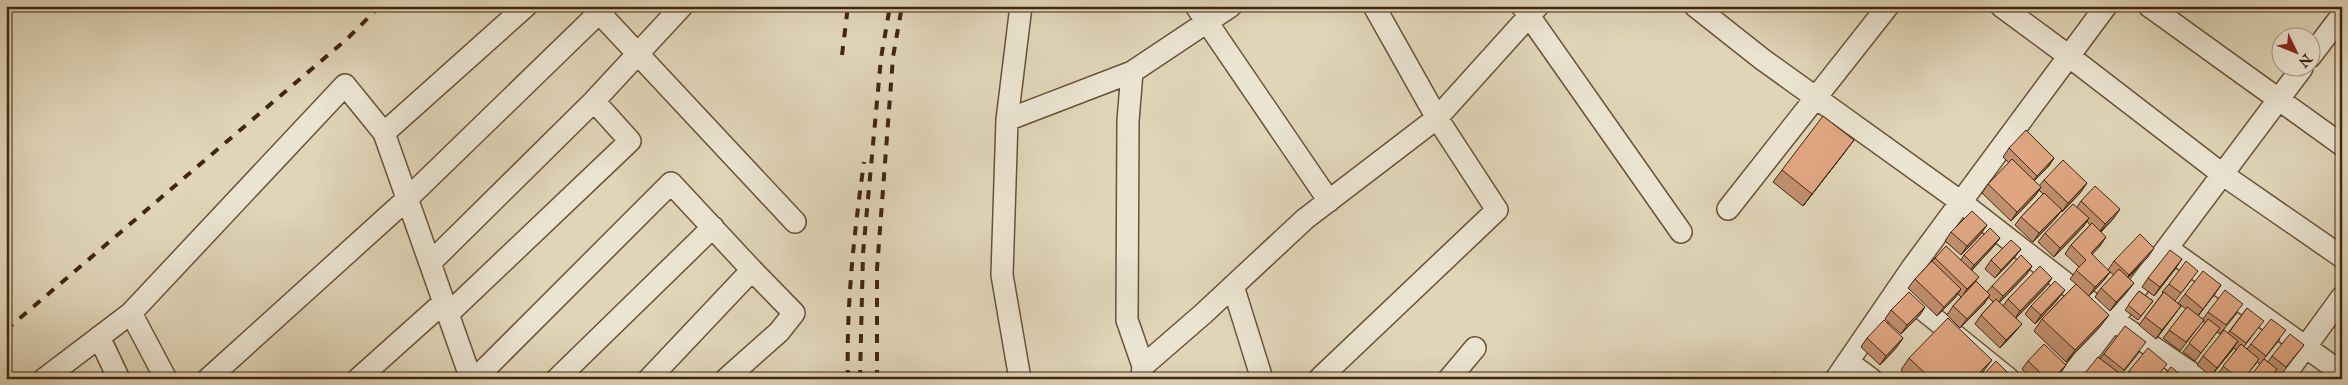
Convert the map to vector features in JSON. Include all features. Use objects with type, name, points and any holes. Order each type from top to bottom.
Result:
[{"type":"street","points":[[384,133],[526,6]]},
{"type":"street","points":[[430,263],[594,101],[682,6]]},
{"type":"street","points":[[1020,379],[1002,275],[1007,120],[1021,6]]},
{"type":"street","points":[[1007,120],[1132,72],[1201,14],[1231,6]]},
{"type":"street","points":[[1319,379],[1497,210],[1437,118],[1374,6]]},
{"type":"street","points":[[1695,6],[1816,98],[1961,202],[2113,320],[2200,379]]},
{"type":"street","points":[[1728,209],[1888,6]]},
{"type":"street","points":[[2001,6],[2222,174],[2342,257]]},
{"type":"street","points":[[1871,379],[1842,370],[1961,202],[2106,6]]},
{"type":"street","points":[[2149,6],[2279,98],[2342,146]]},
{"type":"street","points":[[2320,43],[2342,13],[2334,6]]},
{"type":"street","points":[[208,379],[407,199],[600,9],[637,53],[795,222]]},
{"type":"street","points":[[1132,72],[1128,121],[1127,320],[1142,372],[1305,219],[1437,118],[1529,9],[1681,232]]},
{"type":"street","points":[[1201,14],[1329,200]]},
{"type":"street","points":[[2069,379],[2294,78]]},
{"type":"street","points":[[56,375],[99,337],[131,313],[345,85],[384,133],[471,379]]},
{"type":"street","points":[[358,379],[446,308],[630,141],[594,101]]},
{"type":"street","points":[[475,379],[671,183],[794,313],[779,332],[726,379]]},
{"type":"street","points":[[557,379],[713,227]]},
{"type":"street","points":[[2167,248],[2342,373]]},
{"type":"street","points":[[649,379],[752,270]]},
{"type":"street","points":[[1233,286],[1262,379]]},
{"type":"street","points":[[1898,289],[2010,379]]},
{"type":"street","points":[[2282,379],[2342,297]]},
{"type":"street","points":[[131,313],[166,379]]},
{"type":"street","points":[[99,337],[119,379]]},
{"type":"street","points":[[1449,379],[1475,348]]},
{"type":"building","points":[[1823,116],[1854,140],[1812,194],[1782,170]]},
{"type":"building","points":[[2026,130],[2054,158],[2037,176],[2009,148]]},
{"type":"building","points":[[2012,159],[2041,187],[2017,212],[1988,184]]},
{"type":"building","points":[[2063,160],[2087,183],[2068,203],[2044,180]]},
{"type":"building","points":[[2095,186],[2120,209],[2105,224],[2081,201]]},
{"type":"building","points":[[2044,193],[2062,210],[2039,233],[2021,217]]},
{"type":"building","points":[[2073,204],[2089,218],[2060,248],[2045,233]]},
{"type":"building","points":[[1972,211],[1987,225],[1967,246],[1951,232]]},
{"type":"building","points":[[2092,223],[2106,237],[2091,253],[2110,272],[2095,287],[2076,270],[2086,260],[2071,245]]},
{"type":"building","points":[[1990,228],[2000,238],[1974,265],[1964,255]]},
{"type":"building","points":[[2140,234],[2154,248],[2129,275],[2114,261]]},
{"type":"building","points":[[2011,240],[2021,249],[2001,270],[1991,260]]},
{"type":"building","points":[[1946,246],[1979,277],[1967,289],[1935,258]]},
{"type":"building","points":[[2170,250],[2182,259],[2160,287],[2148,278]]},
{"type":"building","points":[[2021,255],[2032,266],[2003,296],[1992,286]]},
{"type":"building","points":[[1932,261],[1961,289],[1944,307],[1915,279]]},
{"type":"building","points":[[2186,261],[2198,271],[2181,293],[2169,284]]},
{"type":"building","points":[[2040,266],[2052,278],[2020,311],[2008,299]]},
{"type":"building","points":[[2119,269],[2134,283],[2116,302],[2101,288]]},
{"type":"building","points":[[2203,271],[2221,285],[2203,309],[2185,294]]},
{"type":"building","points":[[1976,281],[1990,295],[1967,319],[1953,306]]},
{"type":"building","points":[[2055,281],[2065,290],[2041,315],[2031,306]]},
{"type":"building","points":[[2076,284],[2109,315],[2075,350],[2042,319]]},
{"type":"building","points":[[2225,290],[2243,304],[2226,325],[2208,312]]},
{"type":"building","points":[[2139,291],[2153,301],[2141,316],[2128,305]]},
{"type":"building","points":[[1909,292],[1925,307],[1907,325],[1891,310]]},
{"type":"building","points":[[2164,292],[2181,306],[2162,330],[2145,317]]},
{"type":"building","points":[[1996,299],[2022,324],[2006,340],[1981,315]]},
{"type":"building","points":[[2187,307],[2204,320],[2186,342],[2169,330]]},
{"type":"building","points":[[2247,308],[2264,321],[2246,343],[2230,331]]},
{"type":"building","points":[[1948,318],[1992,360],[1973,379],[1931,379],[1909,358]]},
{"type":"building","points":[[2208,319],[2220,328],[2201,353],[2189,343]]},
{"type":"building","points":[[2271,319],[2286,330],[2266,356],[2251,344]]},
{"type":"building","points":[[1884,320],[1903,338],[1886,356],[1867,338]]},
{"type":"building","points":[[2125,326],[2146,342],[2124,370],[2104,354]]},
{"type":"building","points":[[2224,330],[2238,341],[2217,368],[2203,356]]},
{"type":"building","points":[[2290,334],[2304,345],[2286,367],[2272,356]]},
{"type":"building","points":[[2044,344],[2066,365],[2053,379],[2047,379],[2028,361]]},
{"type":"building","points":[[2241,344],[2259,359],[2244,379],[2239,379],[2223,366]]},
{"type":"building","points":[[2148,348],[2167,364],[2155,379],[2139,379],[2129,371]]},
{"type":"building","points":[[2098,357],[2123,376],[2121,379],[2080,379]]},
{"type":"building","points":[[2264,359],[2277,369],[2269,379],[2248,379]]},
{"type":"building","points":[[1996,361],[2014,379],[1989,379],[1984,374]]},
{"type":"building","points":[[2171,367],[2185,378],[2162,378]]},
{"type":"building","points":[[1774,372],[1781,379],[1767,379]]},
{"type":"railway","points":[[6,330],[348,38],[380,6]]},
{"type":"railway","points":[[842,55],[848,6]]},
{"type":"railway","points":[[860,379],[863,253],[881,58],[890,6]]},
{"type":"railway","points":[[877,379],[877,269],[893,57],[902,6]]},
{"type":"railway","points":[[848,379],[848,324],[851,270],[864,162]]}]
